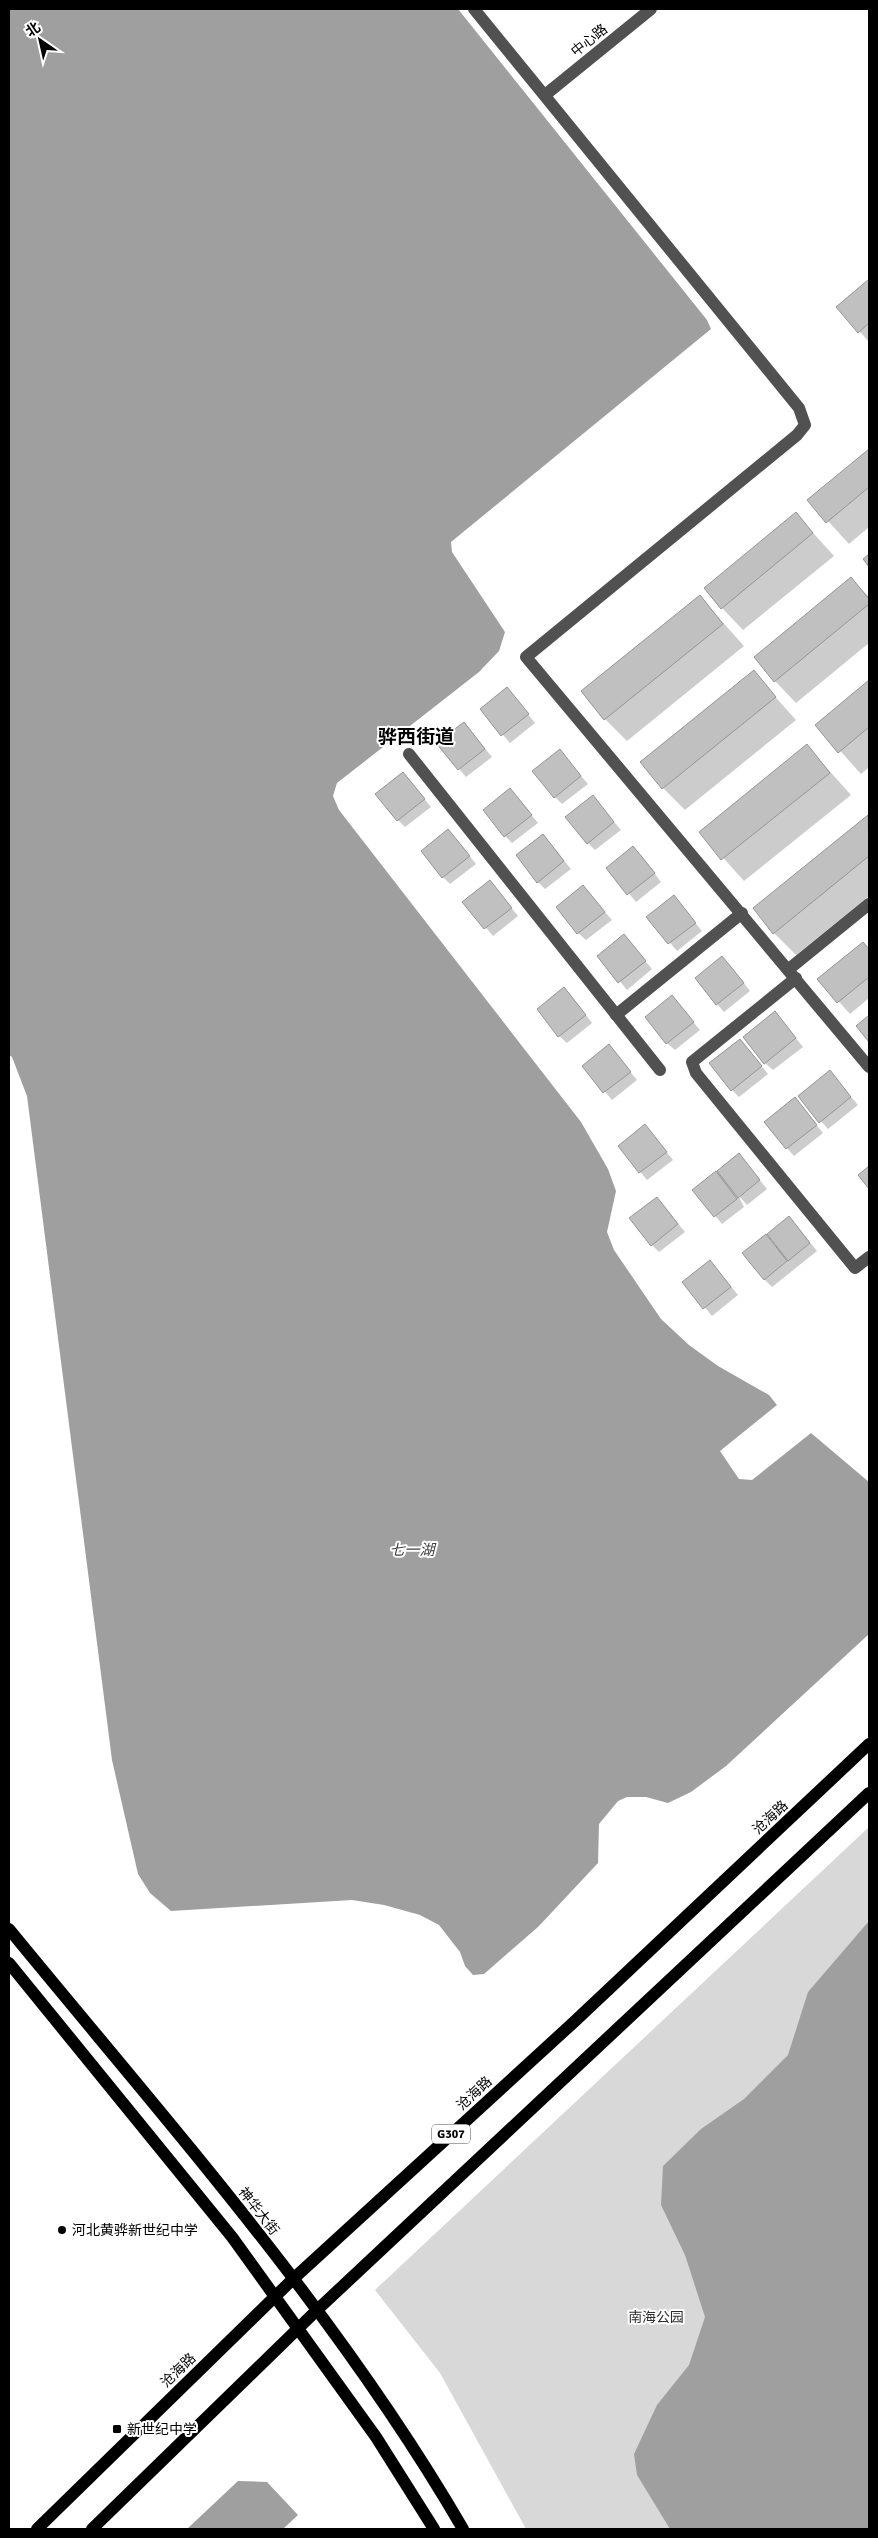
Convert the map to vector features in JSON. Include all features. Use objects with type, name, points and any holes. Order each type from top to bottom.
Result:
[{"type":"main road","name":"沧海路","points":[[37,2529],[275,2296],[574,2022],[869,1744]]},
{"type":"main road","name":"G307","points":[[92,2529],[298,2328],[869,1793]]},
{"type":"main road","name":"神华大街","points":[[9,1929],[249,2221],[397,2423],[463,2529]]},
{"type":"main road","points":[[9,1962],[232,2237],[376,2437],[434,2529]]},
{"type":"street","points":[[474,9],[799,408],[805,425],[797,435],[526,657],[869,1066]]},
{"type":"street","name":"中心路","points":[[545,95],[649,10]]},
{"type":"street","points":[[408,754],[660,1070]]},
{"type":"street","points":[[869,904],[692,1062],[696,1073],[855,1268],[869,1257]]},
{"type":"street","points":[[616,1015],[742,913]]},
{"type":"green space","name":"南海公园","points":[[869,1827],[869,2529],[526,2529],[440,2373],[375,2290]]},
{"type":"water","name":"七一湖","points":[[9,9],[458,9],[707,320],[711,329],[451,542],[452,552],[505,632],[499,651],[479,672],[337,783],[333,796],[339,810],[581,1122],[608,1169],[616,1191],[607,1232],[614,1250],[661,1319],[689,1345],[718,1366],[769,1395],[777,1405],[720,1451],[739,1479],[752,1480],[811,1433],[869,1482],[869,1634],[726,1766],[691,1792],[668,1803],[646,1797],[627,1797],[618,1801],[599,1824],[598,1863],[538,1927],[484,1974],[473,1975],[465,1966],[460,1952],[439,1925],[420,1915],[384,1905],[352,1900],[171,1911],[150,1893],[138,1874],[112,1760],[27,1096],[12,1057],[9,1055]]},
{"type":"water","points":[[869,1921],[869,2529],[670,2529],[637,2475],[634,2454],[657,2405],[689,2365],[705,2317],[685,2255],[661,2205],[663,2166],[701,2129],[744,2099],[788,2055],[808,1992]]},
{"type":"water","points":[[238,2481],[267,2482],[298,2515],[283,2529],[187,2529]]},
{"type":"building","points":[[869,279],[869,323],[858,333],[836,307]]},
{"type":"building","points":[[869,449],[869,487],[826,523],[807,500]]},
{"type":"building","points":[[796,512],[813,533],[721,609],[704,588]]},
{"type":"building","points":[[869,554],[869,567],[863,559]]},
{"type":"building","points":[[851,577],[869,599],[869,604],[774,682],[754,657]]},
{"type":"building","points":[[700,595],[723,624],[604,720],[581,691]]},
{"type":"building","points":[[754,670],[776,697],[662,789],[640,762]]},
{"type":"building","points":[[869,680],[869,727],[838,753],[815,725]]},
{"type":"building","points":[[507,687],[529,714],[501,736],[480,709]]},
{"type":"building","points":[[464,722],[485,749],[458,770],[436,743]]},
{"type":"building","points":[[807,744],[830,773],[721,860],[699,832]]},
{"type":"building","points":[[560,749],[581,776],[554,798],[532,771]]},
{"type":"building","points":[[403,772],[425,799],[397,821],[375,794]]},
{"type":"building","points":[[510,788],[532,815],[504,837],[483,810]]},
{"type":"building","points":[[593,795],[614,822],[587,844],[565,817]]},
{"type":"building","points":[[868,815],[869,856],[773,934],[753,908]]},
{"type":"building","points":[[448,829],[470,856],[442,878],[421,851]]},
{"type":"building","points":[[543,834],[564,861],[537,883],[516,855]]},
{"type":"building","points":[[633,846],[655,873],[627,895],[606,868]]},
{"type":"building","points":[[490,880],[512,908],[484,929],[462,902]]},
{"type":"building","points":[[583,885],[605,912],[577,934],[556,907]]},
{"type":"building","points":[[674,895],[696,923],[668,944],[646,917]]},
{"type":"building","points":[[624,934],[646,961],[618,983],[597,956]]},
{"type":"building","points":[[863,942],[869,949],[869,977],[837,1003],[817,979]]},
{"type":"building","points":[[722,956],[744,983],[716,1005],[695,978]]},
{"type":"building","points":[[564,987],[586,1015],[558,1037],[537,1009]]},
{"type":"building","points":[[672,995],[694,1022],[666,1044],[645,1017]]},
{"type":"building","points":[[775,1011],[796,1038],[764,1064],[743,1037]]},
{"type":"building","points":[[869,1015],[869,1042],[856,1026]]},
{"type":"building","points":[[740,1039],[762,1066],[731,1091],[709,1063]]},
{"type":"building","points":[[609,1044],[631,1072],[603,1093],[582,1066]]},
{"type":"building","points":[[830,1070],[851,1097],[819,1123],[798,1096]]},
{"type":"building","points":[[795,1097],[817,1125],[786,1149],[764,1122]]},
{"type":"building","points":[[645,1124],[667,1152],[639,1173],[618,1146]]},
{"type":"building","points":[[739,1153],[760,1180],[738,1198],[717,1171]]},
{"type":"building","points":[[869,1166],[869,1189],[858,1175]]},
{"type":"building","points":[[716,1171],[737,1199],[714,1217],[692,1190]]},
{"type":"building","points":[[657,1197],[678,1224],[651,1246],[629,1218]]},
{"type":"building","points":[[789,1216],[810,1243],[788,1261],[767,1234]]},
{"type":"building","points":[[766,1234],[787,1261],[764,1280],[742,1253]]},
{"type":"building","points":[[710,1260],[731,1287],[703,1309],[682,1282]]},
{"type":"place","name":"河北黄骅新世纪中学","points":[[62,2230]]},
{"type":"place","name":"新世纪中学","points":[[117,2429]]},
{"type":"district","name":"骅西街道","points":[[416,736]]}]
